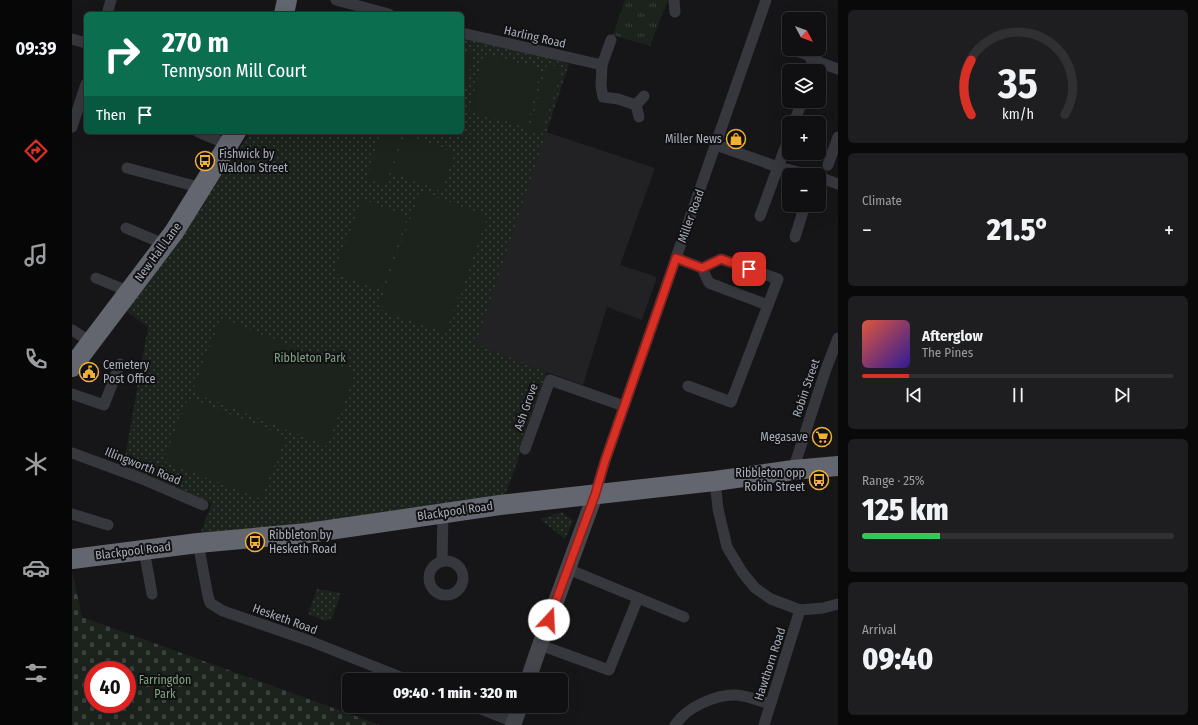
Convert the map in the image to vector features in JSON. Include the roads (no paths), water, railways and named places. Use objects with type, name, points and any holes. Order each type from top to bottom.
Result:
[{"type":"highway","points":[[284,12],[287,0]]},
{"type":"highway","name":"New Hall Lane","points":[[72,367],[174,232],[233,139]]},
{"type":"highway","name":"Blackpool Road","points":[[72,559],[198,543],[308,533],[500,505],[838,466]]},
{"type":"street","points":[[108,12],[111,0]]},
{"type":"street","points":[[336,0],[350,9],[373,12]]},
{"type":"street","points":[[674,0],[675,12]]},
{"type":"street","name":"Miller Road","points":[[530,673],[595,495],[624,406],[766,0]]},
{"type":"street","name":"Harling Road","points":[[464,34],[602,71]]},
{"type":"street","points":[[72,39],[84,43]]},
{"type":"street","points":[[611,40],[602,71],[602,93],[600,101],[618,99],[636,105]]},
{"type":"street","points":[[826,65],[838,69]]},
{"type":"street","points":[[72,127],[84,90]]},
{"type":"street","points":[[636,105],[644,96]]},
{"type":"street","points":[[636,105],[639,117]]},
{"type":"street","points":[[208,134],[233,139]]},
{"type":"street","points":[[828,165],[837,144]]},
{"type":"street","points":[[716,145],[782,168]]},
{"type":"street","points":[[760,216],[782,156]]},
{"type":"street","points":[[127,168],[202,188]]},
{"type":"street","points":[[826,180],[838,184]]},
{"type":"street","points":[[795,237],[803,212]]},
{"type":"street","points":[[126,228],[164,244]]},
{"type":"street","points":[[676,258],[702,268],[709,283],[768,305]]},
{"type":"street","points":[[688,386],[731,402],[778,280],[721,259],[702,268]]},
{"type":"street","points":[[96,278],[130,292]]},
{"type":"street","points":[[72,330],[91,342]]},
{"type":"street","name":"Robin Street","points":[[793,470],[821,382],[835,353],[838,338]]},
{"type":"street","points":[[72,394],[104,405],[120,364]]},
{"type":"street","name":"Ash Grove","points":[[525,449],[550,380],[624,406]]},
{"type":"street","name":"Illingworth Road","points":[[72,453],[140,478],[203,505]]},
{"type":"street","points":[[715,481],[718,508],[727,547],[742,572],[755,588],[770,599],[800,610],[823,608],[838,604]]},
{"type":"street","points":[[442,561],[443,513]]},
{"type":"street","points":[[72,514],[108,525]]},
{"type":"street","name":"Hesketh Road","points":[[198,543],[210,603],[223,611],[310,641],[390,673]]},
{"type":"street","points":[[144,550],[152,594]]},
{"type":"street","points":[[568,569],[684,617]]},
{"type":"street","points":[[540,645],[610,670],[638,598]]},
{"type":"street","name":"Hawthorn Road","points":[[764,725],[800,610]]},
{"type":"street","points":[[675,725],[694,707],[716,698],[738,695],[770,704]]},
{"type":"street","points":[[490,713],[514,724],[518,713]]},
{"type":"place","name":"Miller News","points":[[736,139]]},
{"type":"place","name":"Fishwick by Waldon Street","points":[[205,161]]},
{"type":"place","name":"Cemetery Post Office","points":[[89,372]]},
{"type":"place","name":"Megasave","points":[[822,437]]},
{"type":"place","name":"Ribbleton opp Robin Street","points":[[819,480]]},
{"type":"place","name":"Ribbleton by Hesketh Road","points":[[255,542]]},
{"type":"park label","name":"Ribbleton Park","points":[[310,358]]},
{"type":"park label","name":"Farringdon Park","points":[[165,687]]}]
